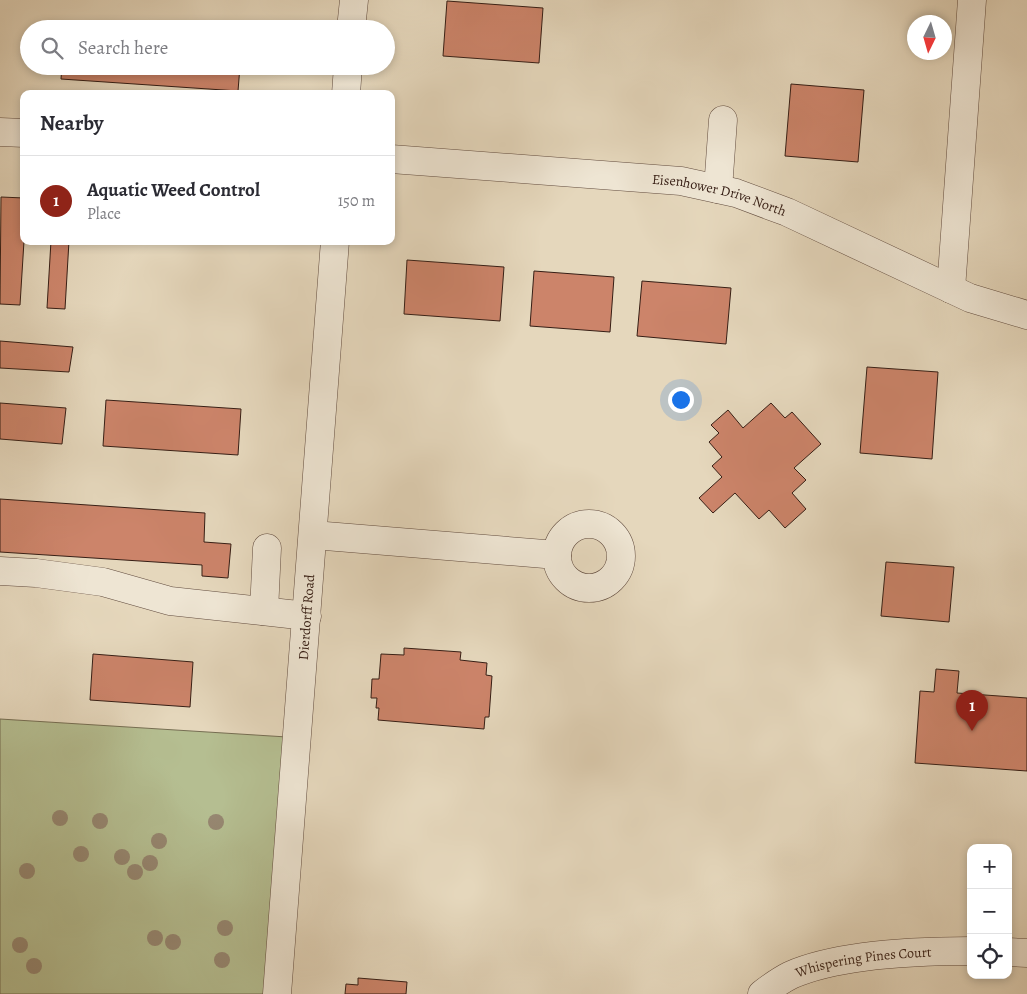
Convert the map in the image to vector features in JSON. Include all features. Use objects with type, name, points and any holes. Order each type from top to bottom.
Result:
[{"type":"street","points":[[352,20],[354,0]]},
{"type":"street","points":[[951,289],[972,0]]},
{"type":"street","points":[[346,90],[347,75]]},
{"type":"street","points":[[718,190],[723,120]]},
{"type":"street","points":[[0,132],[20,133]]},
{"type":"street","name":"Eisenhower Drive North","points":[[395,158],[680,181],[736,193],[787,212],[970,298],[1027,315]]},
{"type":"street","name":"Dierdorff Road","points":[[277,994],[335,245]]},
{"type":"street","points":[[313,535],[557,555]]},
{"type":"street","points":[[264,611],[267,548]]},
{"type":"street","points":[[0,571],[36,573],[103,582],[170,601],[307,616]]},
{"type":"street","name":"Whispering Pines Court","points":[[762,994],[791,975],[812,967],[908,953],[967,951]]},
{"type":"street","points":[[1012,952],[1027,953]]},
{"type":"green space","points":[[0,719],[287,737],[265,994],[0,994]]},
{"type":"building","points":[[447,1],[543,8],[539,63],[443,56]]},
{"type":"building","points":[[61,75],[239,75],[238,90],[61,79]]},
{"type":"building","points":[[791,84],[864,90],[858,162],[785,156]]},
{"type":"building","points":[[1,197],[20,198],[20,245],[24,245],[20,305],[0,304]]},
{"type":"building","points":[[51,245],[69,245],[65,309],[47,308]]},
{"type":"building","points":[[407,260],[504,267],[500,321],[404,314]]},
{"type":"building","points":[[534,271],[614,277],[610,332],[530,326]]},
{"type":"building","points":[[642,281],[731,288],[726,344],[637,336]]},
{"type":"building","points":[[0,341],[73,347],[69,372],[0,368]]},
{"type":"building","points":[[867,367],[938,372],[932,459],[860,453]]},
{"type":"building","points":[[106,400],[241,409],[238,455],[103,446]]},
{"type":"building","points":[[0,403],[66,408],[62,444],[0,439]]},
{"type":"building","points":[[771,403],[785,418],[792,412],[821,444],[794,468],[806,480],[792,493],[806,509],[785,528],[769,510],[759,519],[735,493],[713,513],[699,498],[722,477],[712,466],[722,457],[709,442],[719,433],[711,425],[728,410],[743,428]]},
{"type":"building","points":[[0,499],[205,513],[204,542],[231,544],[228,578],[202,576],[202,565],[0,552]]},
{"type":"building","points":[[886,562],[954,567],[949,622],[881,616]]},
{"type":"building","points":[[404,648],[461,652],[460,660],[487,663],[486,675],[492,676],[489,717],[485,717],[484,729],[378,720],[379,708],[376,708],[377,698],[371,698],[372,679],[379,679],[381,654],[404,655]]},
{"type":"building","points":[[93,654],[193,662],[190,707],[90,700]]},
{"type":"building","points":[[936,669],[959,671],[957,693],[1027,698],[1027,771],[915,763],[920,691],[934,692]]},
{"type":"building","points":[[358,978],[407,982],[406,994],[345,994],[346,984],[358,985]]},
{"type":"place","name":"Aquatic Weed Control","points":[[972,731]]}]
